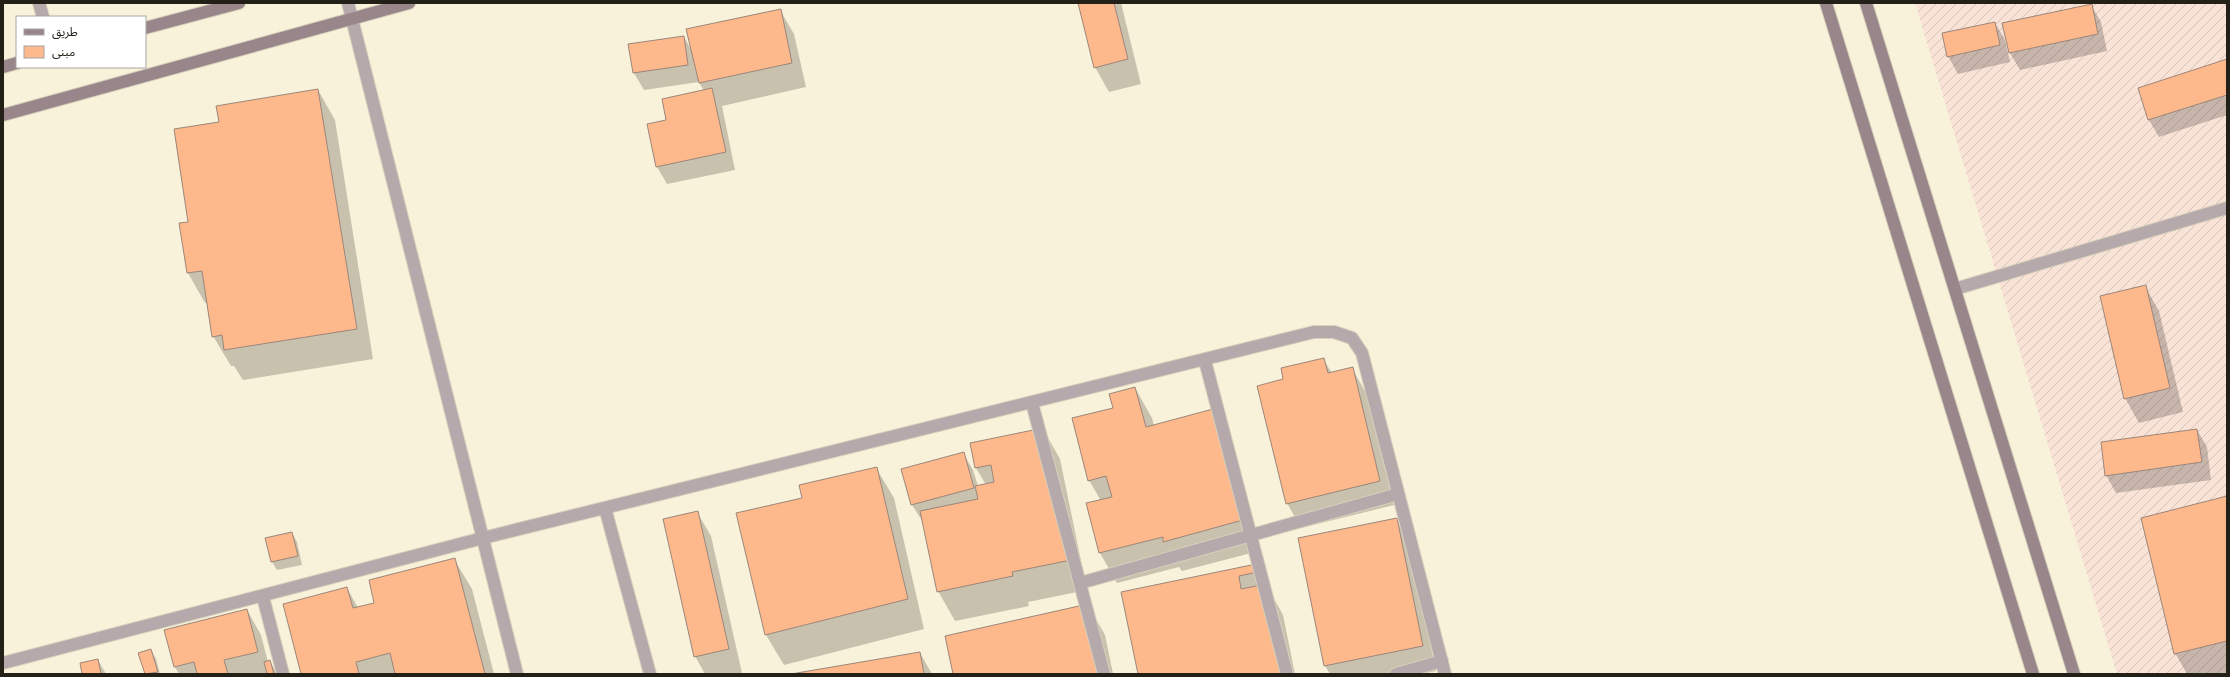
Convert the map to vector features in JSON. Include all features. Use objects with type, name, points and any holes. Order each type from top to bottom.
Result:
[{"type":"main road","points":[[146,28],[239,3]]},
{"type":"main road","points":[[3,115],[352,20],[409,3]]},
{"type":"main road","points":[[1826,3],[2033,674]]},
{"type":"main road","points":[[1866,3],[2074,674]]},
{"type":"main road","points":[[3,67],[16,63]]},
{"type":"street","points":[[39,3],[43,16]]},
{"type":"street","points":[[348,3],[517,674]]},
{"type":"street","points":[[1954,289],[2227,208]]},
{"type":"street","points":[[3,663],[263,597],[483,538],[1314,332],[1334,332],[1352,338],[1362,353],[1445,674]]},
{"type":"street","points":[[1205,360],[1287,674]]},
{"type":"street","points":[[1032,403],[1104,674]]},
{"type":"street","points":[[1080,583],[1398,494]]},
{"type":"street","points":[[605,508],[650,674]]},
{"type":"street","points":[[263,597],[283,674]]},
{"type":"street","points":[[1396,674],[1442,661]]},
{"type":"shaded area","points":[[1915,3],[2227,3],[2227,674],[2117,674]]},
{"type":"building","points":[[1078,3],[1114,3],[1128,59],[1094,68]]},
{"type":"building","points":[[2092,4],[2098,34],[2009,53],[2002,23]]},
{"type":"building","points":[[781,9],[792,63],[699,83],[686,29]]},
{"type":"building","points":[[1995,22],[2000,45],[1947,57],[1942,33]]},
{"type":"building","points":[[684,36],[688,65],[633,73],[628,44]]},
{"type":"building","points":[[2227,59],[2227,95],[2148,120],[2138,88]]},
{"type":"building","points":[[712,88],[726,152],[656,167],[647,124],[666,120],[662,99]]},
{"type":"building","points":[[318,89],[357,329],[224,350],[222,335],[212,337],[202,271],[187,273],[179,223],[188,222],[174,129],[219,122],[216,106]]},
{"type":"building","points":[[2146,285],[2170,388],[2124,399],[2100,296]]},
{"type":"building","points":[[1324,358],[1328,373],[1353,367],[1380,481],[1286,504],[1257,386],[1283,379],[1281,368]]},
{"type":"building","points":[[1135,387],[1146,427],[1213,409],[1243,520],[1163,542],[1163,537],[1099,553],[1086,503],[1112,497],[1106,476],[1088,481],[1072,418],[1113,408],[1109,394]]},
{"type":"building","points":[[1043,428],[1071,560],[1012,572],[1013,576],[937,592],[920,511],[978,499],[975,486],[994,482],[991,465],[975,468],[970,443]]},
{"type":"building","points":[[2197,429],[2202,462],[2105,476],[2101,442]]},
{"type":"building","points":[[964,452],[974,488],[911,505],[901,469]]},
{"type":"building","points":[[877,467],[908,599],[765,635],[736,513],[802,498],[799,485]]},
{"type":"building","points":[[2227,496],[2227,641],[2174,654],[2141,518]]},
{"type":"building","points":[[698,511],[729,649],[694,657],[663,519]]},
{"type":"building","points":[[1397,518],[1423,646],[1324,666],[1298,538]]},
{"type":"building","points":[[292,532],[298,556],[271,562],[265,538]]},
{"type":"building","points":[[455,558],[485,674],[395,674],[390,653],[356,662],[359,674],[301,674],[283,604],[347,587],[353,608],[374,603],[369,580]]},
{"type":"building","points":[[1256,564],[1258,572],[1239,576],[1241,589],[1266,584],[1285,674],[1138,674],[1121,592]]},
{"type":"building","points":[[1088,604],[1103,674],[953,674],[945,636]]},
{"type":"building","points":[[247,609],[258,652],[224,660],[228,674],[197,674],[194,662],[174,667],[164,630]]},
{"type":"building","points":[[151,649],[158,672],[145,674],[138,653]]},
{"type":"building","points":[[920,652],[924,674],[791,674]]},
{"type":"building","points":[[98,659],[101,674],[82,674],[80,663]]},
{"type":"building","points":[[270,660],[274,674],[267,674],[264,662]]}]
